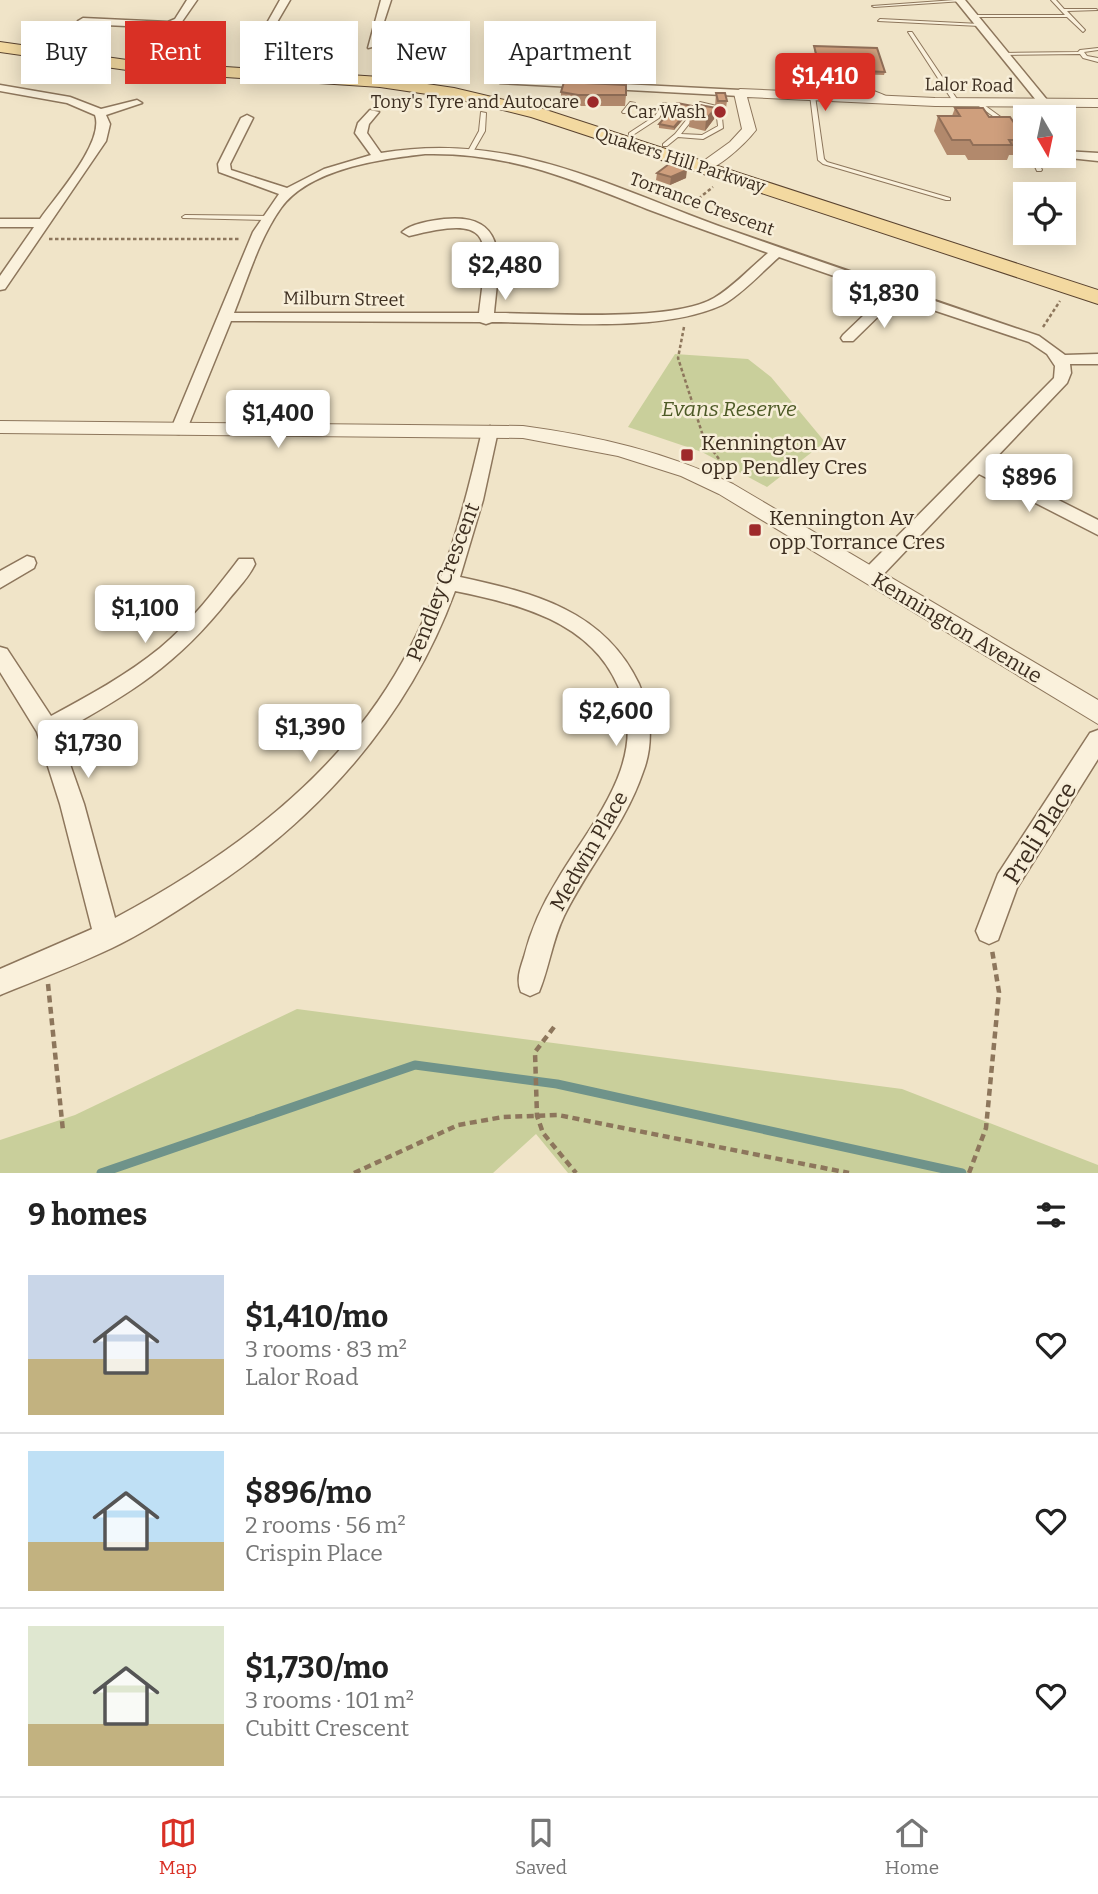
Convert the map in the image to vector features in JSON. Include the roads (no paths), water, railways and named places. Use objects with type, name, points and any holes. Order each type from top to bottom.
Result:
[{"type":"main road","name":"Quakers Hill Parkway","points":[[0,40],[127,58],[342,71],[430,81],[539,105],[631,134],[671,140],[709,164],[1098,297]]},
{"type":"main road","name":"Quakers Hill Parkway","points":[[0,47],[134,66],[340,78],[454,93],[537,113],[709,164],[1098,285]]},
{"type":"street","points":[[111,22],[170,25],[178,21],[192,0]]},
{"type":"street","points":[[273,21],[285,0]]},
{"type":"street","points":[[371,46],[386,0]]},
{"type":"street","points":[[961,1],[1044,103]]},
{"type":"street","name":"Lalor Road","points":[[542,84],[702,97],[740,93],[978,103],[1098,103]]},
{"type":"street","points":[[0,88],[70,100],[100,113],[137,103]]},
{"type":"street","points":[[709,164],[745,137],[749,130],[740,93]]},
{"type":"street","points":[[374,112],[364,123],[361,133],[378,157]]},
{"type":"street","points":[[0,286],[100,141],[104,124],[100,113]]},
{"type":"street","points":[[247,118],[224,164],[225,172],[288,193]]},
{"type":"street","name":"Torrance Crescent","points":[[179,429],[268,218],[288,193],[343,167],[378,157],[424,151],[471,151],[530,161],[777,252],[1034,338],[1062,360]]},
{"type":"street","points":[[1076,156],[1098,157]]},
{"type":"street","points":[[0,223],[43,223]]},
{"type":"street","points":[[409,232],[434,223],[452,223],[471,226],[484,235],[491,250],[486,320]]},
{"type":"street","name":"Milburn Street","points":[[226,317],[615,320],[691,311],[730,294],[777,252]]},
{"type":"street","points":[[848,338],[894,293]]},
{"type":"street","points":[[870,575],[1061,380],[1065,370],[1062,360],[1098,359]]},
{"type":"street","name":"Kennington Avenue","points":[[0,427],[490,431],[557,436],[591,442],[656,460],[726,489],[1098,713]]},
{"type":"street","name":"Pendley Crescent","points":[[0,982],[47,965],[160,909],[247,849],[329,775],[392,699],[422,645],[448,582],[479,487],[490,431]]},
{"type":"street","points":[[977,466],[1098,528]]},
{"type":"street","points":[[0,581],[27,563]]},
{"type":"street","points":[[47,729],[110,693],[166,654],[206,615],[246,564]]},
{"type":"street","name":"Medwin Place","points":[[448,582],[540,605],[576,621],[613,654],[629,683],[635,701],[639,734],[631,776],[546,926],[530,984]]},
{"type":"street","points":[[0,655],[47,729],[72,804],[107,937]]},
{"type":"street","name":"Preli Place","points":[[989,931],[1007,882],[1098,740]]},
{"type":"lane","points":[[1053,0],[1083,31]]},
{"type":"lane","points":[[1085,0],[1097,11]]},
{"type":"lane","points":[[874,6],[961,1]]},
{"type":"lane","points":[[1063,10],[1097,11]]},
{"type":"lane","points":[[880,20],[1069,16]]},
{"type":"lane","points":[[910,33],[956,102]]},
{"type":"lane","points":[[1080,53],[1085,48],[1098,49]]},
{"type":"lane","points":[[1004,54],[1080,53],[1098,60]]},
{"type":"lane","points":[[791,95],[795,83],[853,86],[870,90],[890,100]]},
{"type":"lane","points":[[812,96],[821,160],[948,199]]},
{"type":"lane","points":[[702,97],[719,108],[721,127],[703,137],[671,140],[702,97]]},
{"type":"lane","points":[[625,112],[632,103]]},
{"type":"lane","points":[[978,103],[1013,127]]},
{"type":"lane","points":[[631,134],[657,117],[665,104]]},
{"type":"lane","points":[[471,151],[482,131],[483,113]]},
{"type":"lane","points":[[185,217],[268,218]]},
{"type":"waterway","points":[[101,1173],[415,1065],[557,1084],[962,1173]]},
{"type":"place","name":"Tony's Tyre and Autocare","points":[[593,102]]},
{"type":"place","name":"Car Wash","points":[[720,112]]},
{"type":"place","name":"Kennington Av opp Pendley Cres","points":[[687,455]]},
{"type":"place","name":"Kennington Av opp Torrance Cres","points":[[755,530]]},
{"type":"park label","name":"Evans Reserve","points":[[729,409]]}]
